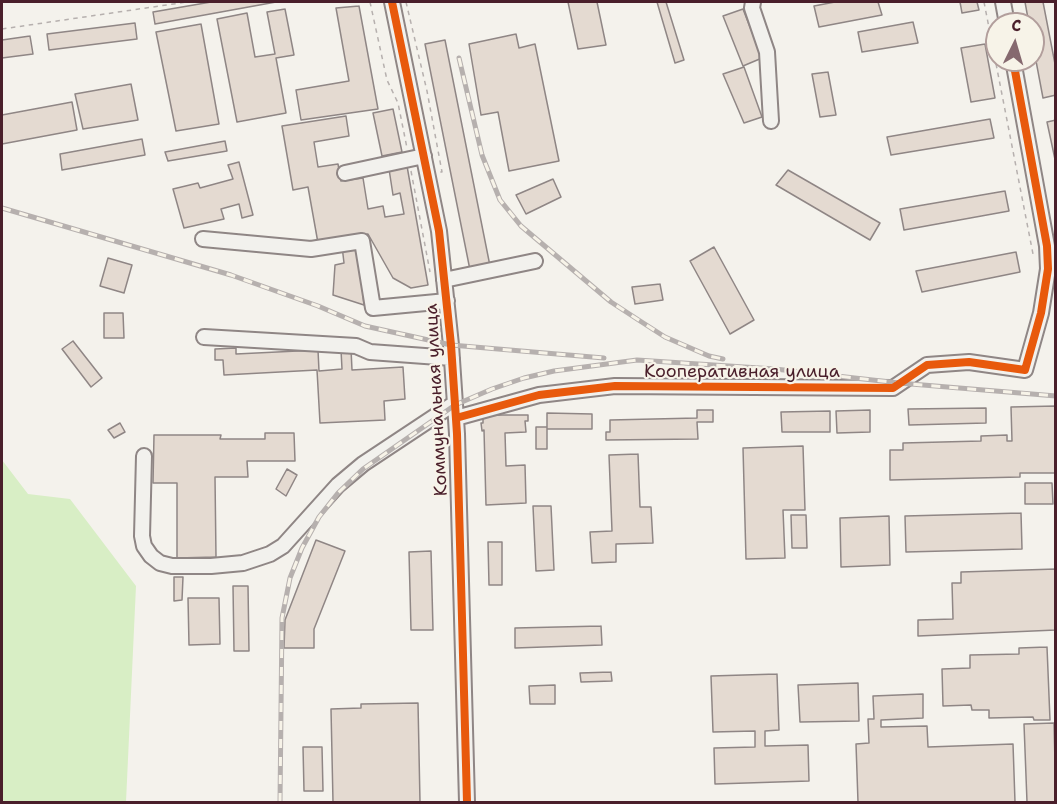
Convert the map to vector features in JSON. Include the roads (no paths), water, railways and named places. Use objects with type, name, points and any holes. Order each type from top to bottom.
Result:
[{"type":"street","name":"Коммунальная улица","points":[[392,2],[439,231],[447,301],[456,418],[466,802]]},
{"type":"street","points":[[753,2],[752,8],[767,52],[771,122]]},
{"type":"street","name":"Кооперативная улица","points":[[456,418],[539,395],[615,386],[893,388],[927,365],[969,362],[1025,370],[1041,313],[1048,269],[1047,246],[1015,72]]},
{"type":"street","points":[[345,173],[424,156]]},
{"type":"street","points":[[203,239],[311,249],[362,241],[373,308],[447,301]]},
{"type":"street","points":[[444,280],[535,261]]},
{"type":"street","points":[[204,337],[356,346],[370,352],[452,358]]},
{"type":"street","points":[[144,456],[142,536],[144,546],[151,556],[160,563],[172,566],[243,563],[270,554],[283,546],[346,478],[363,464],[455,403]]},
{"type":"railway","points":[[459,58],[482,155],[500,200],[521,226],[611,302],[665,337],[709,356],[723,359]]},
{"type":"railway","points":[[2,208],[231,275],[318,306],[365,326],[451,345],[604,358]]},
{"type":"railway","points":[[280,802],[282,618],[290,578],[302,548],[319,517],[338,493],[363,469],[455,405],[524,378],[554,371],[637,360],[775,369],[899,383],[1056,396]]}]
